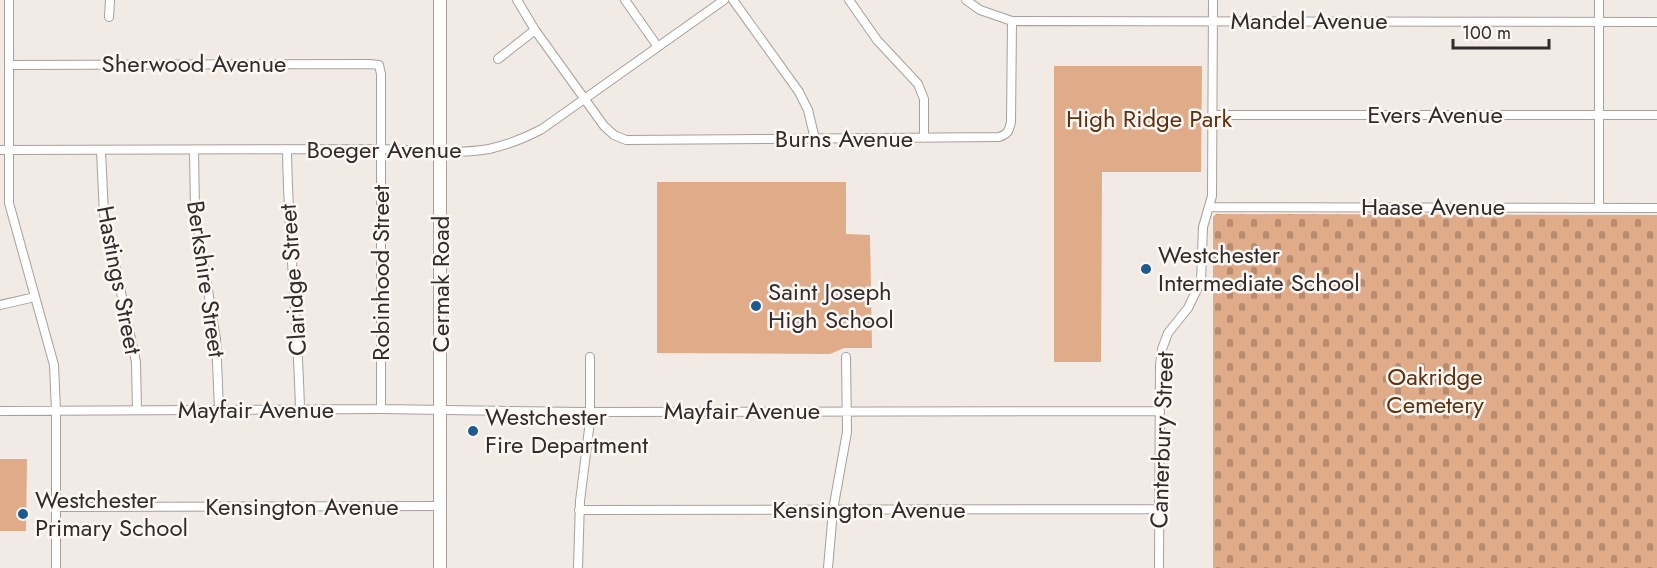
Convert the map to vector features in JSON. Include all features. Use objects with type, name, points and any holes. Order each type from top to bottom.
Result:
[{"type":"main road","name":"Cermak Road","points":[[440,0],[440,568]]},
{"type":"street","points":[[9,0],[9,65],[4,150],[9,203],[54,365],[56,568]]},
{"type":"street","points":[[110,0],[110,17]]},
{"type":"street","name":"Burns Avenue","points":[[517,0],[535,30],[604,126],[614,135],[626,140],[999,137],[1010,131],[1012,21]]},
{"type":"street","points":[[625,0],[658,47]]},
{"type":"street","name":"Boeger Avenue","points":[[4,150],[381,149],[441,151],[490,148],[517,141],[542,129],[724,0]]},
{"type":"street","points":[[733,0],[799,92],[808,110],[815,139]]},
{"type":"street","points":[[849,0],[877,40],[918,84],[924,99],[924,138]]},
{"type":"street","name":"Mandel Avenue","points":[[966,0],[980,10],[1012,21],[1657,21]]},
{"type":"street","name":"Canterbury Street","points":[[1159,568],[1160,365],[1162,349],[1172,327],[1188,308],[1198,291],[1202,274],[1203,227],[1212,196],[1213,0]]},
{"type":"street","points":[[1599,0],[1599,208]]},
{"type":"street","points":[[498,59],[535,30]]},
{"type":"street","name":"Sherwood Avenue","points":[[9,65],[369,64],[379,66]]},
{"type":"street","name":"Robinhood Street","points":[[379,66],[381,74],[381,409]]},
{"type":"street","name":"Evers Avenue","points":[[1213,115],[1657,115]]},
{"type":"street","name":"Claridge Street","points":[[287,149],[287,201],[298,337],[300,410]]},
{"type":"street","name":"Berkshire Street","points":[[194,150],[195,211],[216,339],[219,409]]},
{"type":"street","name":"Hastings Street","points":[[101,151],[104,214],[136,362],[136,410]]},
{"type":"street","name":"Haase Avenue","points":[[1210,207],[1657,208]]},
{"type":"street","points":[[0,305],[35,297]]},
{"type":"street","points":[[578,568],[579,510],[590,412],[590,357]]},
{"type":"street","points":[[828,568],[833,510],[847,432],[846,357]]},
{"type":"street","name":"Mayfair Avenue","points":[[0,411],[381,409],[590,412],[1160,411]]},
{"type":"street","name":"Kensington Avenue","points":[[56,507],[440,506]]},
{"type":"street","name":"Kensington Avenue","points":[[579,510],[1160,509]]},
{"type":"green space","name":"High Ridge Park","points":[[1054,66],[1202,66],[1201,172],[1102,172],[1101,362],[1054,362]]},
{"type":"green space","points":[[657,182],[846,182],[846,234],[870,235],[872,348],[844,348],[830,354],[657,353]]},
{"type":"green space","name":"Oakridge Cemetery","points":[[1216,214],[1657,215],[1657,568],[1213,568],[1213,217]]},
{"type":"green space","points":[[0,459],[27,459],[26,531],[0,531]]},
{"type":"place","name":"Westchester Intermediate School","points":[[1146,269]]},
{"type":"place","name":"Saint Joseph High School","points":[[756,306]]},
{"type":"place","name":"Westchester Fire Department","points":[[473,431]]},
{"type":"place","name":"Westchester Primary School","points":[[23,514]]}]
